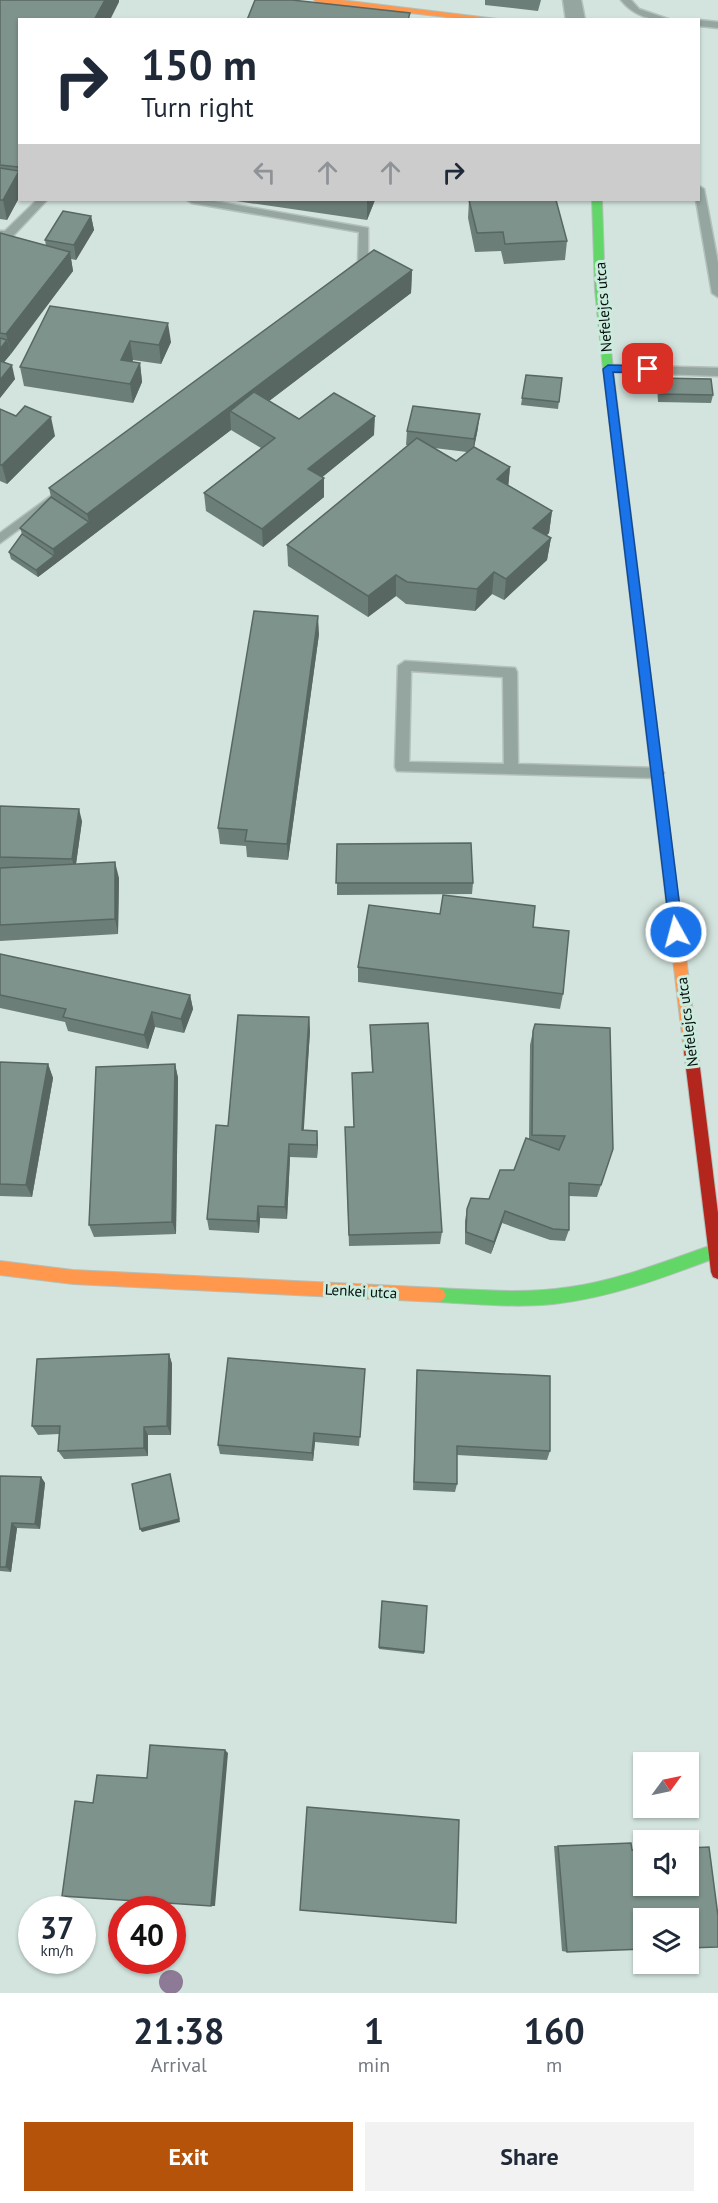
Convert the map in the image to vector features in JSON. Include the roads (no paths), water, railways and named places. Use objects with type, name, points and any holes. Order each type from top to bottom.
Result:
[{"type":"street","points":[[318,0],[484,18]]},
{"type":"street","points":[[572,0],[576,18]]},
{"type":"street","name":"Nefelejcs utca","points":[[597,201],[600,290],[608,369],[718,1272]]},
{"type":"street","name":"Lenkei utca","points":[[0,1268],[73,1277],[509,1299],[553,1297],[593,1290],[716,1251]]},
{"type":"lane","points":[[626,0],[636,11],[660,18]]},
{"type":"lane","points":[[700,23],[718,25]]},
{"type":"lane","points":[[700,194],[718,293]]},
{"type":"lane","points":[[0,234],[8,235],[41,201]]},
{"type":"lane","points":[[198,201],[364,230],[363,263],[344,278]]},
{"type":"lane","points":[[608,369],[718,372]]},
{"type":"lane","points":[[0,538],[67,488]]},
{"type":"lane","points":[[511,770],[510,672],[405,666],[402,767],[511,770],[657,773]]}]
